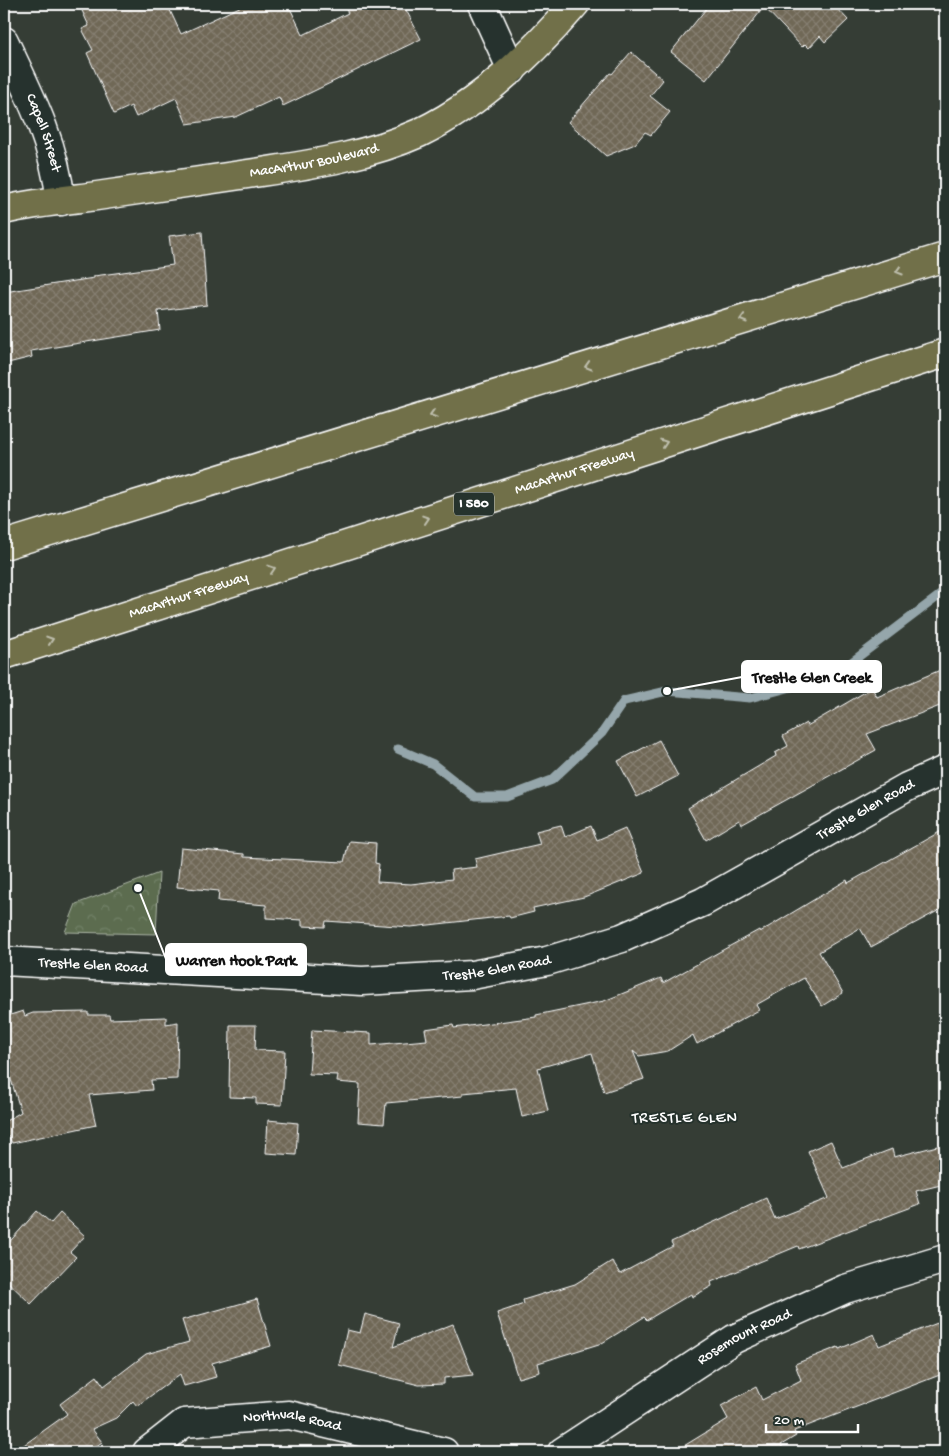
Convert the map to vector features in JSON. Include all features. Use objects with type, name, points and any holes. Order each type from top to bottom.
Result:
[{"type":"main road","name":"MacArthur Boulevard","points":[[4,210],[300,166],[366,151],[419,132],[466,105],[512,70],[575,4]]},
{"type":"main road","points":[[4,545],[945,257]]},
{"type":"main road","name":"MacArthur Freeway","points":[[4,655],[945,353]]},
{"type":"street","points":[[482,4],[512,70]]},
{"type":"street","name":"Capell Street","points":[[4,41],[42,121],[57,172],[61,201]]},
{"type":"street","name":"Trestle Glen Road","points":[[4,962],[88,964],[362,981],[472,975],[547,960],[622,938],[703,902],[908,787],[945,770]]},
{"type":"street","name":"Rosemount Road","points":[[562,1452],[734,1339],[845,1289],[945,1259]]},
{"type":"street","name":"Northvale Road","points":[[148,1452],[184,1423],[289,1415],[444,1452]]},
{"type":"green space","points":[[159,873],[156,934],[65,932],[76,904]]},
{"type":"building","points":[[79,4],[167,4],[181,34],[246,4],[288,4],[303,35],[348,13],[343,4],[403,4],[421,39],[283,106],[279,97],[236,117],[187,124],[176,98],[136,117],[131,106],[114,114],[87,53],[93,50],[82,29],[89,26]]},
{"type":"building","points":[[710,4],[833,4],[848,20],[825,42],[820,36],[809,48],[805,44],[802,47],[764,7],[706,80],[671,52]]},
{"type":"building","points":[[631,52],[663,80],[650,96],[670,112],[651,135],[645,132],[635,144],[606,156],[568,122],[610,73],[612,74]]},
{"type":"building","points":[[202,232],[207,305],[158,311],[160,330],[31,351],[32,357],[4,364],[4,292],[94,278],[94,276],[173,265],[169,236]]},
{"type":"building","points":[[945,668],[945,704],[867,734],[876,750],[741,825],[739,820],[706,840],[688,808],[776,756],[775,753],[788,746],[783,736],[806,723],[807,726],[872,688],[877,697]]},
{"type":"building","points":[[659,740],[678,776],[637,797],[618,761]]},
{"type":"building","points":[[561,825],[565,837],[591,826],[597,840],[625,828],[644,873],[584,897],[533,908],[534,912],[510,918],[509,916],[411,927],[326,921],[325,927],[302,926],[302,920],[266,918],[266,905],[218,901],[219,891],[177,887],[181,848],[244,854],[244,857],[344,862],[349,841],[376,843],[375,863],[379,864],[377,882],[411,884],[452,879],[451,870],[477,867],[475,859],[540,844],[536,831]]},
{"type":"building","points":[[945,829],[945,907],[871,947],[860,928],[819,952],[843,993],[822,1006],[804,978],[756,1005],[759,1010],[697,1044],[693,1035],[668,1051],[639,1056],[633,1051],[644,1079],[604,1092],[592,1053],[538,1068],[548,1111],[522,1117],[516,1088],[463,1093],[463,1096],[386,1103],[384,1124],[358,1122],[360,1084],[337,1082],[338,1075],[309,1074],[312,1030],[371,1033],[371,1045],[427,1040],[425,1029],[453,1025],[454,1028],[536,1017],[536,1015],[604,1001],[661,978],[663,983],[759,930],[760,932],[847,880],[848,883]]},
{"type":"building","points":[[23,1011],[25,1016],[33,1013],[88,1012],[88,1015],[109,1015],[110,1019],[166,1017],[166,1024],[178,1022],[177,1079],[151,1080],[152,1090],[89,1095],[96,1125],[12,1143],[4,1129],[4,1122],[21,1112],[4,1057],[4,1017]]},
{"type":"building","points":[[230,1025],[256,1025],[255,1050],[285,1051],[282,1105],[256,1104],[256,1098],[229,1097]]},
{"type":"building","points":[[268,1120],[298,1123],[296,1155],[266,1153]]},
{"type":"building","points":[[831,1141],[843,1168],[892,1149],[894,1157],[945,1144],[945,1184],[916,1191],[920,1204],[799,1249],[798,1246],[711,1282],[712,1286],[692,1297],[691,1294],[647,1320],[644,1317],[602,1343],[538,1363],[540,1372],[518,1378],[497,1313],[524,1304],[523,1300],[575,1284],[612,1261],[620,1274],[673,1246],[671,1242],[766,1198],[775,1219],[829,1198],[808,1151]]},
{"type":"building","points":[[37,1211],[51,1223],[60,1213],[85,1236],[70,1252],[76,1257],[31,1304],[4,1278],[4,1248]]},
{"type":"building","points":[[257,1299],[271,1346],[212,1363],[216,1377],[184,1386],[180,1374],[137,1406],[133,1401],[116,1418],[92,1429],[102,1442],[88,1452],[14,1452],[67,1414],[60,1404],[97,1376],[104,1386],[146,1354],[189,1342],[182,1320]]},
{"type":"building","points":[[365,1314],[399,1323],[393,1347],[453,1324],[473,1375],[444,1378],[444,1384],[419,1385],[339,1365],[347,1330],[360,1333]]},
{"type":"building","points":[[945,1320],[945,1373],[794,1431],[796,1436],[781,1445],[785,1452],[674,1452],[728,1419],[721,1406],[756,1387],[762,1400],[801,1380],[795,1364],[838,1347],[839,1349],[874,1334],[879,1346]]},
{"type":"waterway","points":[[398,749],[433,764],[475,797],[507,797],[552,780],[602,733],[624,701],[667,691],[750,698],[833,676],[940,595],[945,594]]},
{"type":"place","name":"Trestle Glen Creek","points":[[667,691]]},
{"type":"place","name":"Warren Hook Park","points":[[138,888]]},
{"type":"district","name":"TRESTLE GLEN","points":[[685,1119]]}]
